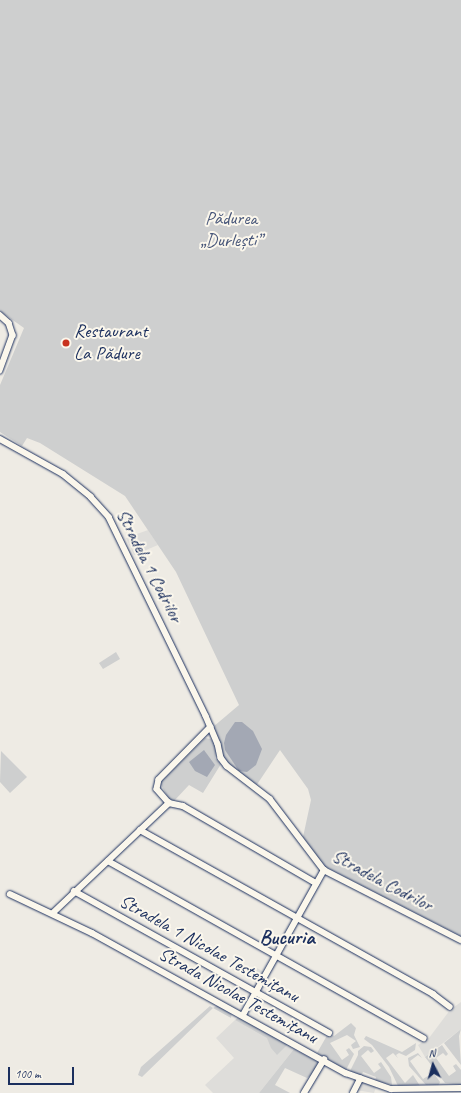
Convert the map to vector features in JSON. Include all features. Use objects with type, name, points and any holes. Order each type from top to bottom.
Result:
[{"type":"street","points":[[0,315],[9,323],[13,335],[0,371]]},
{"type":"street","name":"Stradela 1 Codrilor","points":[[0,439],[63,474],[106,512],[136,568],[211,727]]},
{"type":"street","points":[[211,727],[157,782],[157,789],[169,803],[183,806],[316,883]]},
{"type":"street","name":"Stradela Codrilor","points":[[211,727],[223,762],[240,778],[270,799],[324,870],[461,940]]},
{"type":"street","points":[[53,913],[74,891],[169,803]]},
{"type":"street","points":[[140,830],[433,994],[450,1007]]},
{"type":"street","points":[[108,861],[424,1038]]},
{"type":"street","points":[[243,1015],[324,870]]},
{"type":"street","name":"Stradela 1 Nicolae Testemițanu","points":[[74,891],[329,1033]]},
{"type":"street","name":"Strada Nicolae Testemițanu","points":[[10,894],[53,913],[360,1079],[392,1091],[461,1088]]},
{"type":"street","points":[[304,1093],[324,1060]]},
{"type":"street","points":[[353,1093],[360,1079]]},
{"type":"shaded area","points":[[148,530],[158,545],[134,555],[126,538]]},
{"type":"shaded area","points":[[235,722],[242,722],[253,731],[262,749],[256,765],[247,772],[239,771],[225,750],[224,743],[226,735]]},
{"type":"shaded area","points":[[204,750],[215,765],[207,777],[195,771],[189,762]]},
{"type":"shaded area","points":[[253,966],[264,972],[259,982],[248,975]]},
{"type":"shaded area","points":[[461,1002],[461,1029],[425,1057],[418,1045],[429,1038],[450,1010]]},
{"type":"shaded area","points":[[235,1020],[294,1049],[259,1093],[213,1093],[205,1085],[234,1058],[216,1038]]},
{"type":"shaded area","points":[[360,1082],[376,1087],[374,1093],[356,1090]]},
{"type":"green space","name":"Pădurea „Durlești”","points":[[0,0],[461,0],[461,936],[324,866],[303,837],[311,800],[308,789],[280,750],[256,786],[224,759],[213,727],[239,705],[176,572],[125,496],[40,443],[27,438],[22,446],[0,432],[0,385],[24,328],[0,311]]},
{"type":"green space","points":[[116,652],[120,659],[103,669],[99,663]]},
{"type":"green space","points":[[205,738],[211,739],[217,748],[215,758],[221,764],[203,793],[189,785],[174,801],[169,799],[160,783]]},
{"type":"green space","points":[[1,751],[27,777],[10,793],[0,782]]},
{"type":"green space","points":[[218,1005],[232,1012],[231,1018],[213,1008]]},
{"type":"green space","points":[[210,1006],[213,1008],[142,1077],[138,1075],[141,1067]]},
{"type":"green space","points":[[239,1017],[290,1044],[291,1047],[287,1045],[277,1055],[271,1048],[267,1038],[235,1020]]},
{"type":"green space","points":[[351,1023],[356,1028],[354,1035],[360,1047],[353,1049],[351,1045],[356,1041],[347,1035],[330,1043],[342,1060],[349,1055],[346,1050],[349,1048],[354,1054],[346,1070],[317,1053],[329,1032],[334,1036]]},
{"type":"green space","points":[[461,1029],[459,1036],[461,1065],[444,1043]]},
{"type":"green space","points":[[366,1036],[402,1052],[416,1043],[415,1050],[406,1056],[399,1053],[396,1055],[398,1058],[393,1053],[386,1058],[405,1083],[413,1075],[420,1086],[398,1086],[389,1067],[372,1045],[364,1039]]},
{"type":"green space","points":[[442,1045],[448,1054],[446,1056],[443,1053],[436,1058],[449,1076],[456,1071],[453,1066],[456,1064],[461,1070],[461,1085],[445,1083],[425,1057]]},
{"type":"green space","points":[[364,1046],[371,1047],[374,1051],[371,1053],[368,1050],[361,1056],[374,1073],[381,1068],[378,1064],[381,1062],[391,1077],[392,1085],[375,1081],[376,1077],[363,1072],[361,1076],[350,1071],[358,1055],[358,1051]]},
{"type":"green space","points":[[294,1049],[318,1062],[313,1074],[307,1078],[285,1068],[275,1085],[290,1093],[259,1093]]},
{"type":"green space","points":[[418,1053],[422,1058],[418,1055],[410,1061],[423,1079],[431,1074],[430,1068],[440,1082],[438,1086],[426,1085],[409,1066],[408,1058]]},
{"type":"place","name":"Restaurant La Pădure","points":[[66,343]]},
{"type":"district","name":"Bucuria","points":[[287,937]]}]
